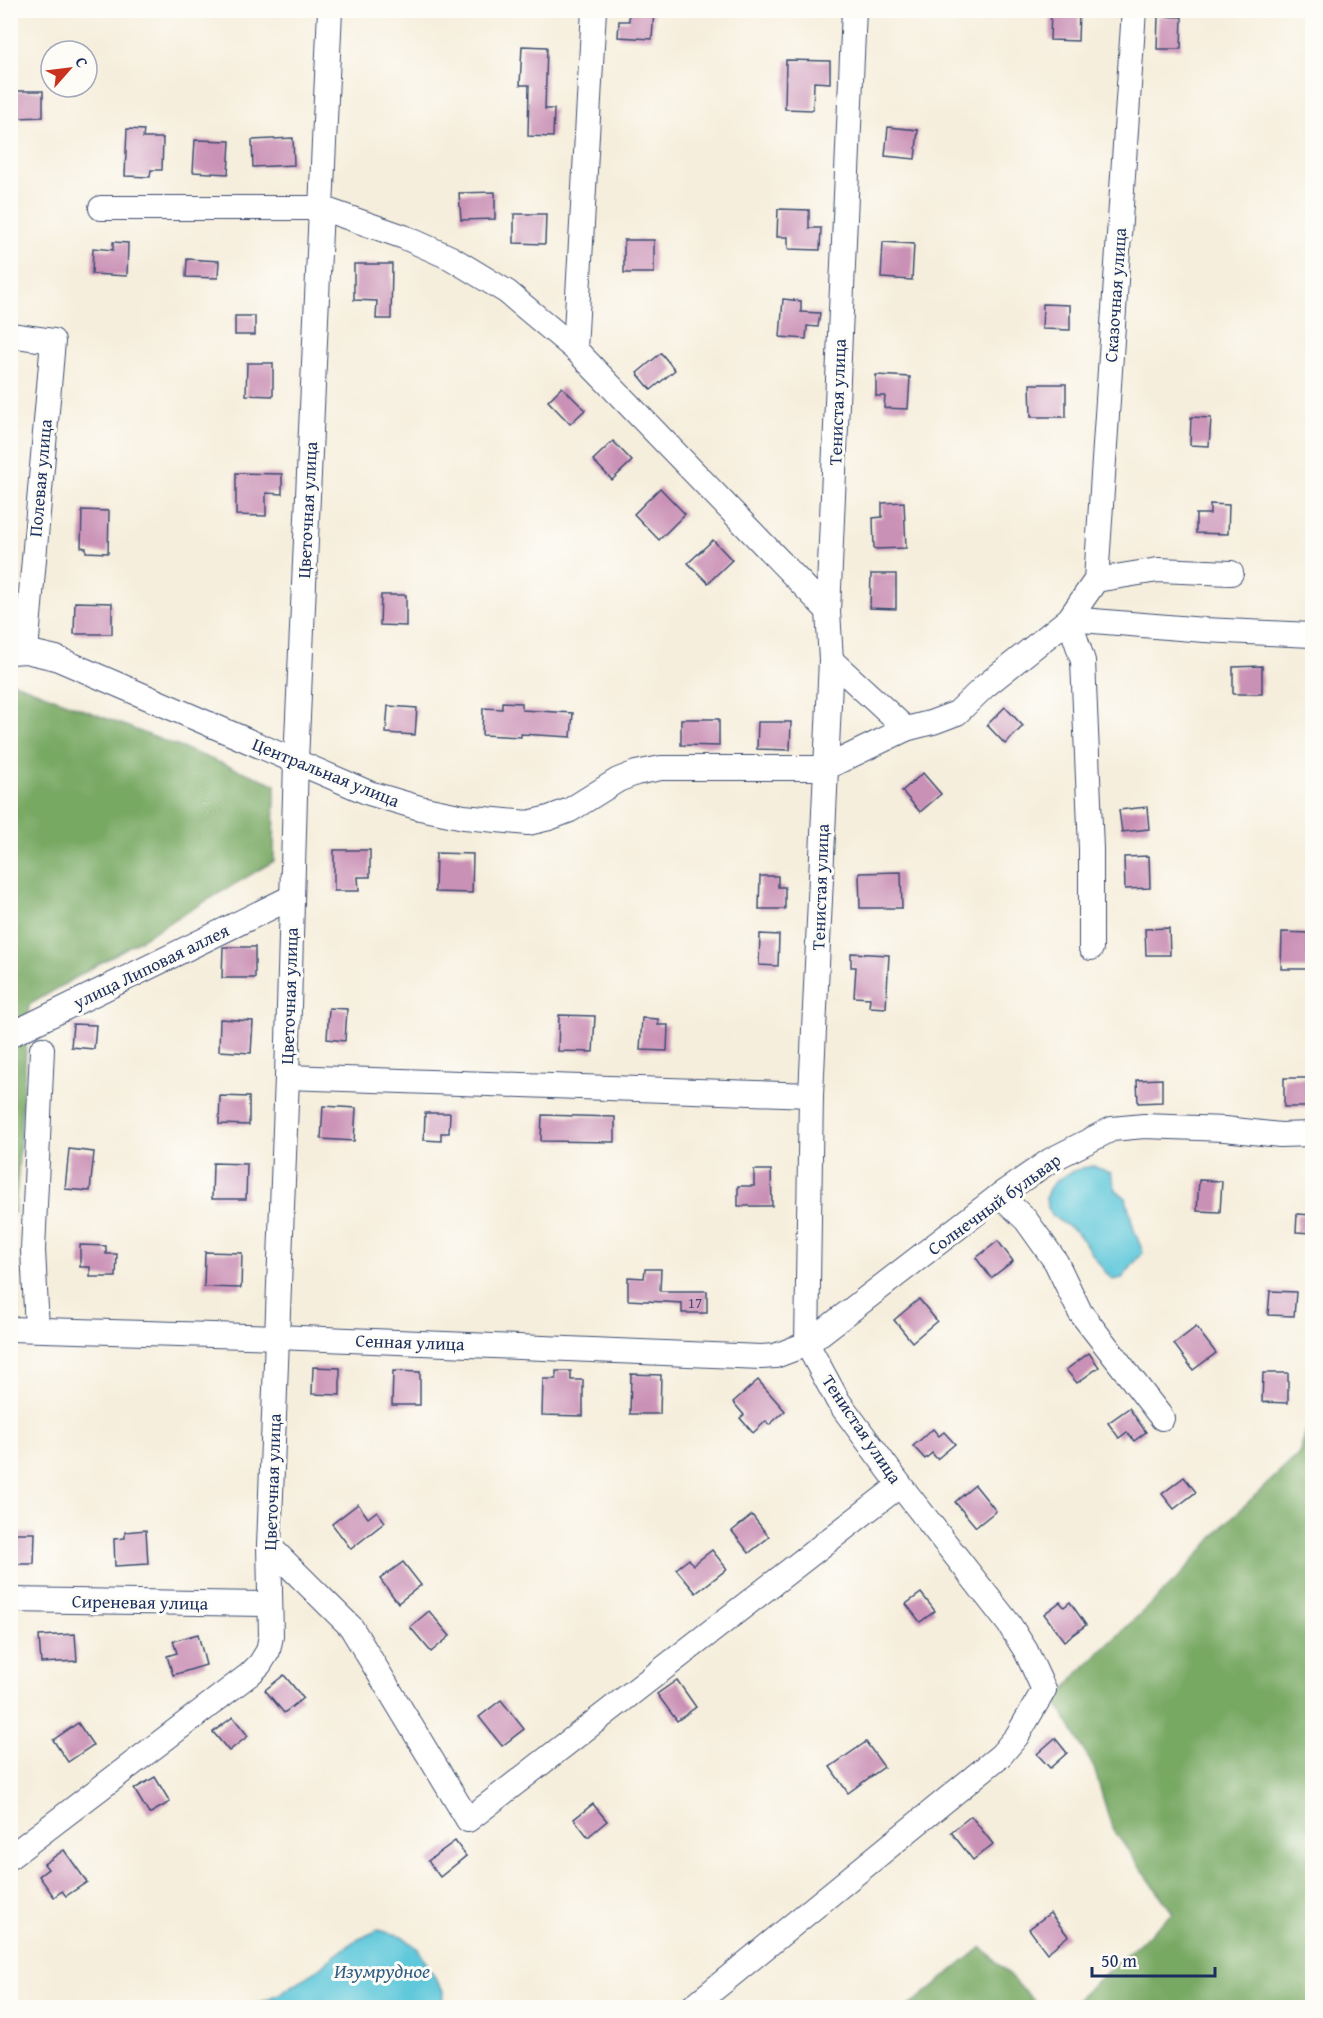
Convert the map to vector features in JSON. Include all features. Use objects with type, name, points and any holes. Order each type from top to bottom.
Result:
[{"type":"street","name":"Цветочная улица","points":[[10,1857],[260,1664],[268,1651],[271,1636],[269,1546],[287,1077],[296,761],[330,10]]},
{"type":"street","points":[[575,349],[594,10]]},
{"type":"street","name":"Тенистая улица","points":[[691,2007],[1001,1755],[1017,1736],[1044,1690],[1026,1651],[1009,1624],[900,1485],[838,1401],[807,1344],[811,1095],[831,660],[828,611],[854,10]]},
{"type":"street","name":"Сказочная улица","points":[[1096,580],[1134,10]]},
{"type":"street","points":[[101,208],[321,208],[404,237],[451,258],[507,292],[575,349],[828,611]]},
{"type":"street","name":"Полевая улица","points":[[10,335],[52,341],[18,651]]},
{"type":"street","points":[[825,768],[906,729],[933,722],[957,712],[985,686],[1069,619],[1096,580],[1158,570],[1231,573]]},
{"type":"street","points":[[1069,619],[1204,630],[1312,635]]},
{"type":"street","points":[[1069,619],[1083,661],[1091,849],[1091,948]]},
{"type":"street","name":"Центральная улица","points":[[18,651],[56,658],[369,792],[420,808],[464,817],[528,823],[549,818],[570,810],[618,780],[636,773],[661,768],[825,768]]},
{"type":"street","points":[[831,660],[906,729]]},
{"type":"street","name":"улица Липовая аллея","points":[[10,1035],[292,897]]},
{"type":"street","points":[[38,1329],[33,1250],[42,1049]]},
{"type":"street","points":[[287,1077],[811,1095]]},
{"type":"street","name":"Солнечный бульвар","points":[[807,1344],[1000,1195],[1051,1160],[1112,1129],[1144,1126],[1225,1129],[1280,1135],[1312,1134]]},
{"type":"street","points":[[1000,1195],[1026,1220],[1056,1263],[1080,1312],[1162,1418]]},
{"type":"street","name":"Сенная улица","points":[[10,1329],[277,1337],[761,1357],[775,1356],[807,1344]]},
{"type":"street","points":[[269,1546],[351,1627],[468,1820],[900,1485]]},
{"type":"street","name":"Сиреневая улица","points":[[10,1600],[270,1604]]},
{"type":"green space","points":[[10,681],[275,784],[274,861],[29,1005],[15,1213],[11,1213]]},
{"type":"green space","points":[[1312,1413],[1312,2007],[1068,2007],[1173,1913],[1112,1828],[1094,1768],[1056,1701],[1078,1673],[1179,1577],[1226,1523],[1299,1454]]},
{"type":"green space","points":[[982,1947],[1040,2007],[908,2007]]},
{"type":"water","points":[[1093,1166],[1111,1173],[1116,1190],[1126,1198],[1134,1230],[1143,1252],[1122,1278],[1113,1280],[1079,1235],[1050,1212],[1046,1202],[1047,1193],[1058,1180],[1066,1174]]},
{"type":"water","name":"Изумрудное","points":[[378,1930],[402,1936],[418,1949],[443,1991],[442,2007],[252,2007],[283,1992],[353,1942]]},
{"type":"building","points":[[629,10],[654,10],[652,39],[618,37],[619,21],[629,21]]},
{"type":"building","points":[[1051,10],[1079,10],[1078,41],[1050,40]]},
{"type":"building","points":[[1158,16],[1182,17],[1181,49],[1157,49]]},
{"type":"building","points":[[522,46],[547,47],[545,109],[554,109],[553,137],[528,136],[529,85],[520,85]]},
{"type":"building","points":[[786,60],[830,61],[830,83],[814,82],[813,110],[785,109]]},
{"type":"building","points":[[17,91],[39,91],[39,99],[43,99],[43,117],[18,118]]},
{"type":"building","points":[[888,127],[918,130],[915,159],[885,156]]},
{"type":"building","points":[[127,129],[144,130],[143,138],[163,138],[162,170],[151,170],[150,177],[125,176]]},
{"type":"building","points":[[293,138],[294,165],[253,167],[252,140]]},
{"type":"building","points":[[195,140],[230,141],[228,174],[193,172]]},
{"type":"building","points":[[495,192],[495,219],[461,220],[459,193]]},
{"type":"building","points":[[778,209],[809,210],[809,228],[821,228],[820,250],[788,249],[788,237],[777,237]]},
{"type":"building","points":[[514,214],[546,214],[545,244],[514,243]]},
{"type":"building","points":[[624,240],[654,240],[654,273],[624,273]]},
{"type":"building","points":[[113,242],[128,243],[127,276],[92,274],[93,248],[113,250]]},
{"type":"building","points":[[883,242],[914,244],[912,280],[881,278]]},
{"type":"building","points":[[187,259],[219,261],[218,278],[186,277]]},
{"type":"building","points":[[354,264],[392,264],[391,319],[376,319],[377,301],[354,300]]},
{"type":"building","points":[[783,299],[801,301],[801,312],[820,313],[818,327],[807,326],[806,339],[780,337]]},
{"type":"building","points":[[1043,304],[1070,305],[1070,330],[1042,329]]},
{"type":"building","points":[[235,316],[255,316],[255,335],[235,335]]},
{"type":"building","points":[[661,353],[675,370],[651,390],[637,373]]},
{"type":"building","points":[[247,363],[273,363],[273,396],[246,395]]},
{"type":"building","points":[[876,375],[910,377],[908,409],[884,408],[885,396],[876,396]]},
{"type":"building","points":[[1030,384],[1066,384],[1066,417],[1031,417]]},
{"type":"building","points":[[562,387],[585,410],[570,424],[548,401]]},
{"type":"building","points":[[1191,417],[1211,418],[1209,446],[1190,445]]},
{"type":"building","points":[[613,441],[632,461],[612,480],[593,460]]},
{"type":"building","points":[[236,473],[282,474],[282,494],[266,493],[266,516],[236,515]]},
{"type":"building","points":[[660,488],[685,514],[659,540],[634,514]]},
{"type":"building","points":[[904,502],[906,548],[874,549],[873,518],[882,517],[882,503]]},
{"type":"building","points":[[1210,504],[1229,505],[1228,534],[1196,533],[1196,514],[1210,514]]},
{"type":"building","points":[[82,510],[109,511],[108,553],[86,552],[86,548],[81,547]]},
{"type":"building","points":[[713,540],[732,560],[708,583],[688,563]]},
{"type":"building","points":[[871,574],[896,574],[896,609],[870,608]]},
{"type":"building","points":[[381,595],[406,595],[406,626],[380,625]]},
{"type":"building","points":[[75,602],[112,603],[112,634],[74,634]]},
{"type":"building","points":[[1262,666],[1262,694],[1233,694],[1233,667]]},
{"type":"building","points":[[502,702],[522,703],[522,710],[573,713],[571,737],[521,734],[521,737],[482,735],[483,708],[502,709]]},
{"type":"building","points":[[388,706],[417,708],[415,735],[386,733]]},
{"type":"building","points":[[1005,707],[1023,726],[1005,744],[987,725]]},
{"type":"building","points":[[681,719],[719,719],[719,746],[681,745]]},
{"type":"building","points":[[758,722],[791,722],[790,750],[757,749]]},
{"type":"building","points":[[923,773],[941,794],[920,812],[902,791]]},
{"type":"building","points":[[1147,807],[1149,829],[1122,832],[1119,810]]},
{"type":"building","points":[[334,850],[370,850],[370,877],[358,877],[359,891],[334,891]]},
{"type":"building","points":[[436,853],[473,854],[472,893],[435,892]]},
{"type":"building","points":[[1149,856],[1150,888],[1125,889],[1124,857]]},
{"type":"building","points":[[901,872],[902,908],[860,908],[859,873]]},
{"type":"building","points":[[760,876],[778,876],[778,887],[785,887],[785,909],[759,909]]},
{"type":"building","points":[[1169,928],[1170,955],[1146,955],[1145,929]]},
{"type":"building","points":[[1282,932],[1309,933],[1308,969],[1281,969]]},
{"type":"building","points":[[760,934],[779,935],[778,966],[759,965]]},
{"type":"building","points":[[223,947],[255,947],[255,978],[222,978]]},
{"type":"building","points":[[851,953],[889,955],[886,1008],[869,1007],[870,998],[854,997],[856,967],[851,967]]},
{"type":"building","points":[[329,1008],[347,1009],[345,1041],[327,1039]]},
{"type":"building","points":[[559,1015],[595,1016],[593,1052],[558,1051]]},
{"type":"building","points":[[642,1018],[658,1019],[658,1025],[668,1025],[667,1051],[640,1050]]},
{"type":"building","points":[[220,1019],[253,1021],[251,1053],[219,1051]]},
{"type":"building","points":[[73,1024],[96,1025],[94,1049],[71,1047]]},
{"type":"building","points":[[1284,1078],[1312,1078],[1312,1107],[1284,1107]]},
{"type":"building","points":[[1162,1079],[1162,1102],[1138,1103],[1137,1080]]},
{"type":"building","points":[[220,1096],[249,1097],[249,1125],[219,1124]]},
{"type":"building","points":[[323,1106],[356,1108],[354,1141],[321,1139]]},
{"type":"building","points":[[425,1113],[450,1113],[449,1133],[441,1133],[441,1141],[424,1140]]},
{"type":"building","points":[[542,1115],[615,1117],[615,1142],[541,1141]]},
{"type":"building","points":[[69,1149],[94,1152],[90,1191],[65,1189]]},
{"type":"building","points":[[213,1163],[247,1164],[246,1199],[212,1199]]},
{"type":"building","points":[[754,1170],[771,1170],[772,1206],[738,1206],[738,1186],[754,1186]]},
{"type":"building","points":[[1199,1180],[1222,1181],[1220,1212],[1197,1211]]},
{"type":"building","points":[[1297,1214],[1312,1215],[1312,1233],[1296,1232]]},
{"type":"building","points":[[998,1241],[1013,1261],[991,1278],[976,1258]]},
{"type":"building","points":[[80,1245],[106,1246],[106,1254],[117,1254],[116,1277],[90,1277],[90,1267],[80,1267]]},
{"type":"building","points":[[205,1252],[242,1253],[241,1288],[204,1287]]},
{"type":"building","points":[[645,1269],[661,1269],[660,1291],[707,1291],[707,1313],[682,1313],[682,1303],[628,1300],[628,1277],[644,1278]]},
{"type":"building","points":[[1270,1291],[1296,1292],[1294,1316],[1268,1315]]},
{"type":"building","points":[[919,1299],[937,1321],[912,1342],[894,1320]]},
{"type":"building","points":[[1196,1327],[1216,1353],[1193,1370],[1174,1344]]},
{"type":"building","points":[[1089,1353],[1099,1367],[1077,1383],[1066,1370]]},
{"type":"building","points":[[313,1367],[340,1368],[340,1395],[312,1394]]},
{"type":"building","points":[[393,1371],[420,1372],[420,1405],[392,1405]]},
{"type":"building","points":[[556,1371],[571,1371],[571,1380],[583,1380],[583,1416],[542,1415],[543,1379],[556,1379]]},
{"type":"building","points":[[1263,1373],[1288,1373],[1288,1403],[1262,1402]]},
{"type":"building","points":[[631,1374],[661,1375],[660,1414],[630,1414]]},
{"type":"building","points":[[758,1380],[785,1411],[769,1425],[766,1421],[753,1433],[740,1418],[744,1415],[733,1402]]},
{"type":"building","points":[[1129,1408],[1146,1432],[1134,1441],[1127,1432],[1119,1438],[1108,1423]]},
{"type":"building","points":[[933,1429],[939,1436],[944,1432],[955,1444],[937,1459],[932,1453],[925,1459],[913,1446]]},
{"type":"building","points":[[1184,1477],[1196,1492],[1174,1509],[1162,1494]]},
{"type":"building","points":[[975,1485],[996,1511],[976,1527],[955,1502]]},
{"type":"building","points":[[358,1504],[368,1518],[377,1511],[385,1522],[351,1549],[332,1524]]},
{"type":"building","points":[[752,1515],[769,1537],[749,1553],[732,1531]]},
{"type":"building","points":[[146,1530],[148,1564],[115,1566],[114,1539],[125,1538],[125,1532]]},
{"type":"building","points":[[10,1533],[35,1533],[34,1564],[10,1564]]},
{"type":"building","points":[[712,1550],[727,1569],[696,1593],[676,1569],[689,1559],[693,1565]]},
{"type":"building","points":[[403,1562],[421,1585],[398,1603],[380,1579]]},
{"type":"building","points":[[921,1593],[935,1611],[920,1622],[906,1604]]},
{"type":"building","points":[[1060,1602],[1064,1607],[1070,1602],[1086,1625],[1064,1641],[1044,1614]]},
{"type":"building","points":[[429,1611],[450,1636],[431,1652],[410,1627]]},
{"type":"building","points":[[75,1634],[77,1661],[41,1663],[39,1636]]},
{"type":"building","points":[[198,1634],[206,1665],[173,1675],[167,1656],[177,1653],[173,1641]]},
{"type":"building","points":[[284,1675],[303,1698],[284,1713],[265,1690]]},
{"type":"building","points":[[677,1680],[696,1707],[677,1721],[657,1694]]},
{"type":"building","points":[[501,1700],[524,1729],[502,1746],[479,1717]]},
{"type":"building","points":[[233,1717],[248,1736],[229,1751],[213,1732]]},
{"type":"building","points":[[78,1723],[93,1745],[68,1762],[53,1740]]},
{"type":"building","points":[[1055,1738],[1067,1753],[1050,1768],[1037,1754]]},
{"type":"building","points":[[866,1742],[884,1767],[848,1793],[830,1767]]},
{"type":"building","points":[[155,1777],[170,1802],[149,1814],[134,1789]]},
{"type":"building","points":[[593,1804],[607,1821],[588,1837],[574,1819]]},
{"type":"building","points":[[971,1816],[993,1844],[973,1860],[951,1832]]},
{"type":"building","points":[[455,1841],[466,1856],[440,1877],[428,1861]]},
{"type":"building","points":[[64,1850],[87,1882],[66,1896],[62,1891],[54,1897],[39,1876],[48,1869],[44,1864]]},
{"type":"building","points":[[1050,1913],[1068,1936],[1047,1953],[1029,1929]]}]
